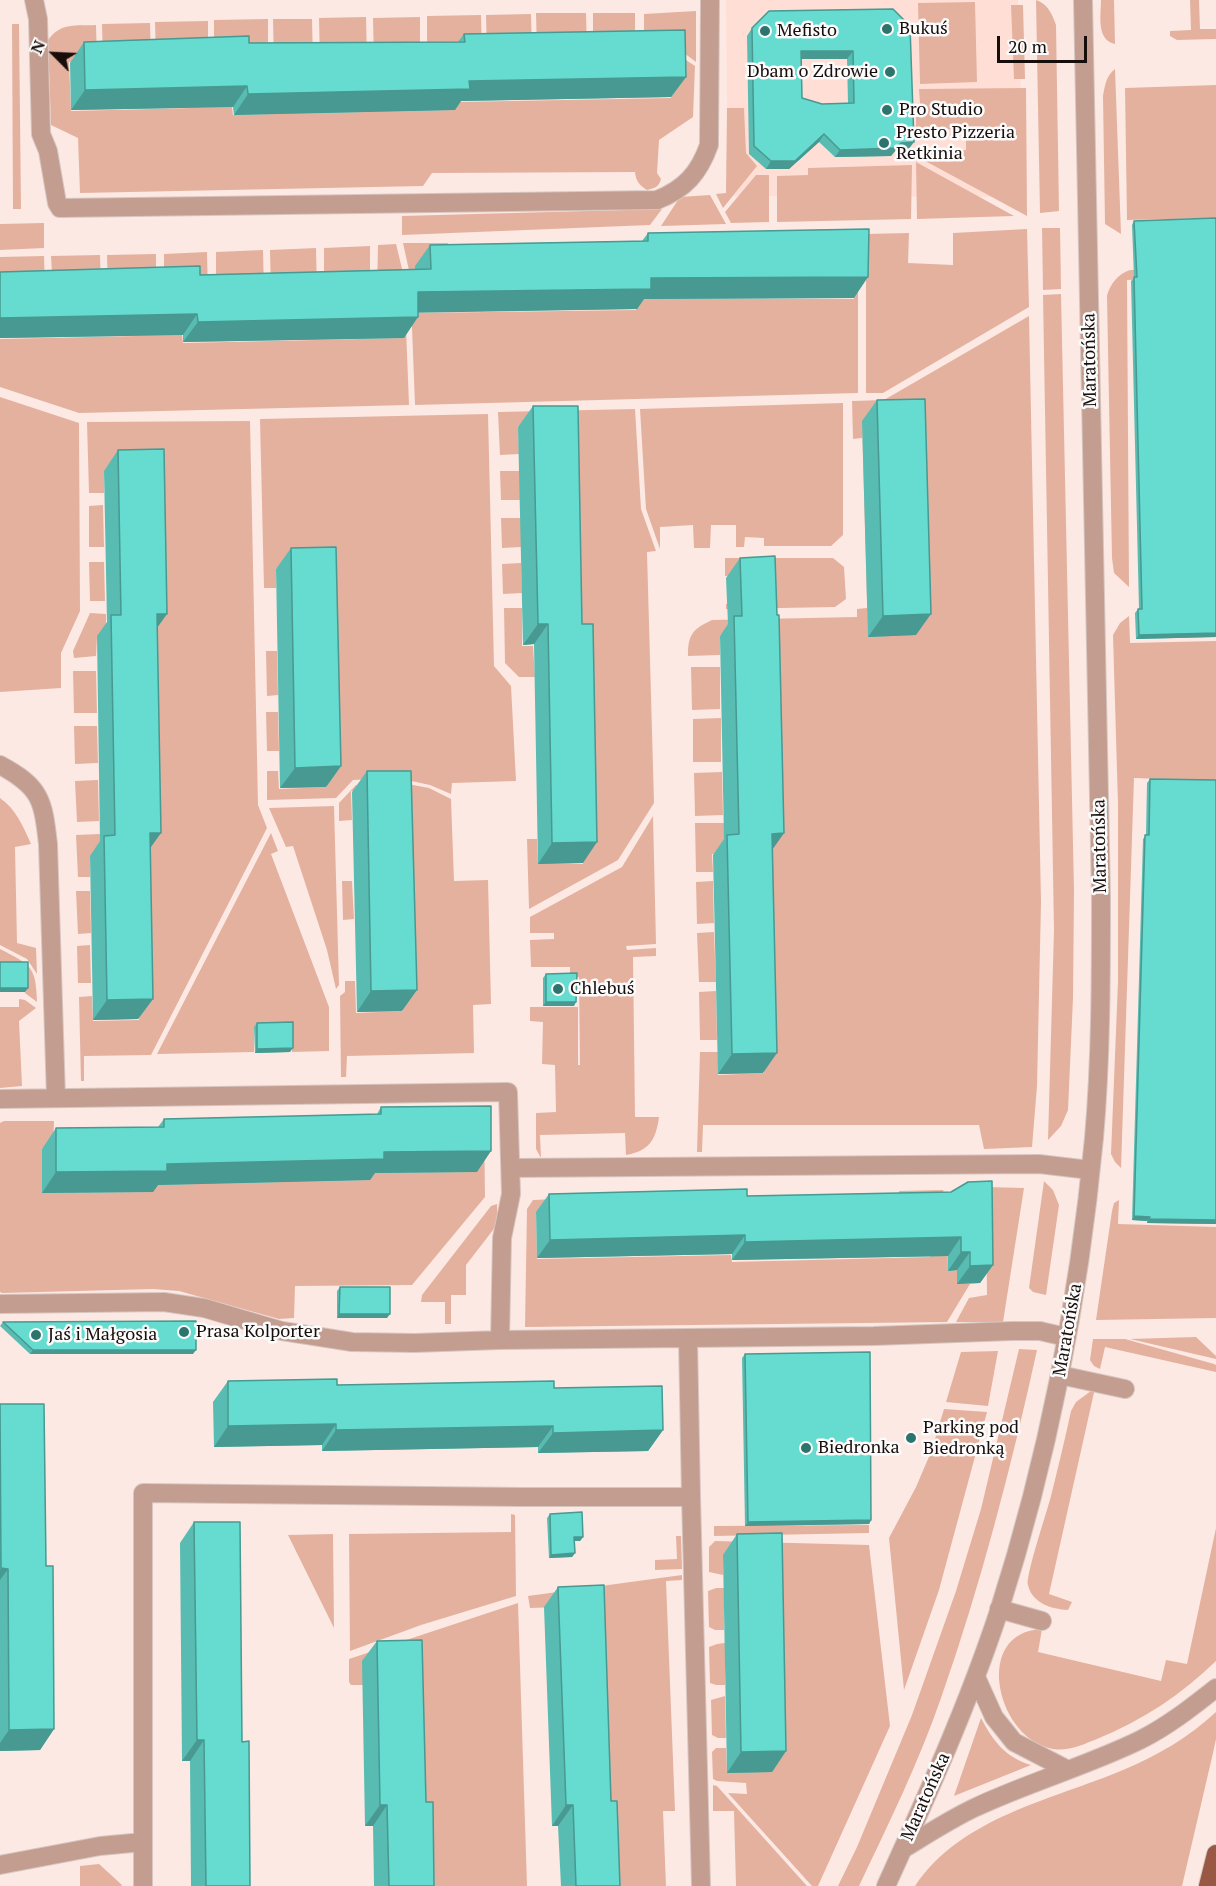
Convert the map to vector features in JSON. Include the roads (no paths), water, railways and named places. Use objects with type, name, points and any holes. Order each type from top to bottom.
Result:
[{"type":"main road","points":[[1208,1886],[1216,1854]]},
{"type":"street","points":[[34,0],[38,19],[41,134],[60,208],[657,200],[674,194],[689,181],[705,156],[709,145],[710,0]]},
{"type":"street","name":"Maratońska","points":[[886,1886],[947,1750],[976,1677],[999,1609],[1036,1482],[1060,1375],[1079,1259],[1094,1137],[1099,1036],[1101,908],[1083,0]]},
{"type":"street","points":[[0,765],[27,782],[38,795],[44,810],[48,844],[56,1098]]},
{"type":"street","points":[[0,1099],[508,1092],[511,1194],[502,1238],[500,1340]]},
{"type":"street","points":[[511,1168],[1039,1164],[1090,1170]]},
{"type":"street","points":[[0,1304],[164,1302],[204,1308],[282,1331],[341,1341],[415,1343],[500,1340],[914,1336],[1012,1331],[1040,1331],[1066,1336]]},
{"type":"street","points":[[688,1339],[700,1886]]},
{"type":"street","points":[[1060,1375],[1125,1389]]},
{"type":"street","points":[[143,1886],[142,1493],[691,1497]]},
{"type":"street","points":[[999,1609],[1042,1621]]},
{"type":"street","points":[[976,1677],[994,1717],[1014,1742],[1068,1770]]},
{"type":"street","name":"Maratońska","points":[[903,1849],[974,1808],[1142,1739],[1190,1709],[1216,1688]]},
{"type":"street","points":[[0,1865],[100,1846],[143,1842]]},
{"type":"place","name":"Bukuś","points":[[887,29]]},
{"type":"place","name":"Mefisto","points":[[765,31]]},
{"type":"place","name":"Dbam o Zdrowie","points":[[890,72]]},
{"type":"place","name":"Pro Studio","points":[[887,110]]},
{"type":"place","name":"Presto Pizzeria Retkinia","points":[[884,143]]},
{"type":"place","name":"Chlebuś","points":[[558,989]]},
{"type":"place","name":"Prasa Kolporter","points":[[184,1332]]},
{"type":"place","name":"Jaś i Małgosia","points":[[36,1335]]},
{"type":"place","name":"Parking pod Biedronką","points":[[911,1438]]},
{"type":"place","name":"Biedronka","points":[[806,1448]]}]
